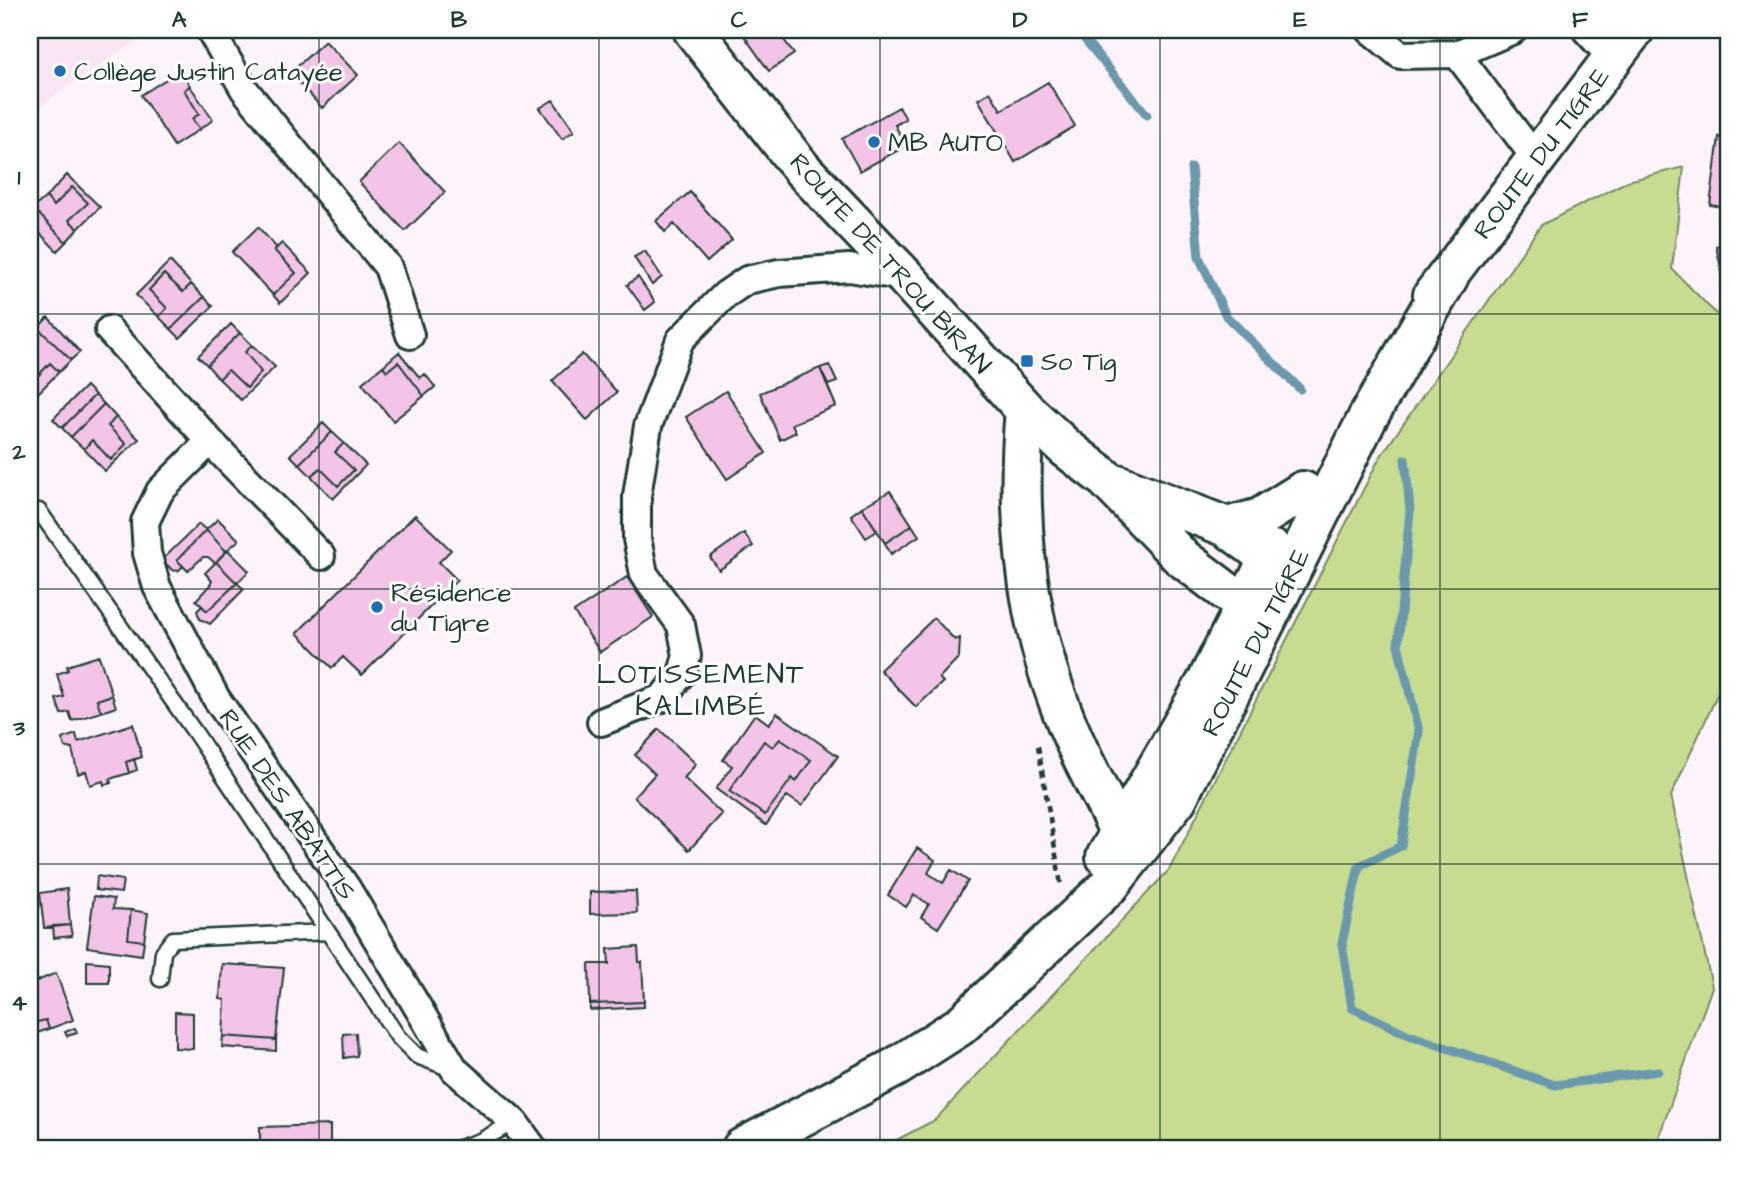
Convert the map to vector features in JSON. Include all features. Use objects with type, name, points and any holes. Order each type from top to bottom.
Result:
[{"type":"main road","name":"ROUTE DE TROU BIRAN","points":[[693,30],[802,169],[905,277],[1025,410],[1066,448],[1106,479],[1181,558],[1256,611]]},
{"type":"main road","name":"ROUTE DU TIGRE","points":[[1280,566],[1303,491],[1357,395],[1623,44]]},
{"type":"main road","name":"ROUTE DU TIGRE","points":[[743,1148],[918,1053],[960,1026],[1110,885],[1177,799],[1256,611],[1449,276]]},
{"type":"main road","points":[[1025,410],[1020,475],[1021,515],[1030,591],[1038,629],[1062,712],[1120,833]]},
{"type":"main road","name":"ROUTE DE TROU BIRAN","points":[[1106,479],[1227,527],[1280,566]]},
{"type":"main road","points":[[1227,527],[1260,518],[1303,491]]},
{"type":"main road","name":"ROUTE DU TIGRE","points":[[1016,975],[1088,884],[1207,681],[1256,611]]},
{"type":"street","points":[[211,30],[244,89],[388,267],[410,335]]},
{"type":"street","points":[[1370,30],[1400,55],[1457,54],[1513,30]]},
{"type":"street","points":[[1586,30],[1623,44]]},
{"type":"street","points":[[1457,54],[1536,159]]},
{"type":"street","points":[[601,722],[662,698],[682,673],[687,656],[681,625],[644,574],[637,540],[637,496],[648,426],[680,340],[725,295],[747,280],[779,273],[849,268],[905,277]]},
{"type":"street","points":[[108,330],[321,556]]},
{"type":"street","name":"RUE DES ABATTIS","points":[[210,441],[160,491],[145,522],[146,553],[157,587],[216,698],[346,887],[455,1070],[514,1122],[533,1148]]},
{"type":"lane","points":[[30,510],[39,511],[196,734],[398,1037],[417,1056],[455,1070]]},
{"type":"lane","points":[[160,979],[163,952],[173,939],[328,932]]},
{"type":"lane","points":[[459,1148],[480,1141],[514,1122]]},
{"type":"shaded area","name":"Collège Justin Catayée","points":[[30,30],[152,30],[30,113]]},
{"type":"green space","points":[[1684,167],[1672,269],[1729,327],[1729,669],[1671,796],[1712,987],[1655,1148],[881,1148],[935,1120],[1169,870],[1379,459],[1541,225],[1628,181]]},
{"type":"building","points":[[740,30],[777,30],[794,54],[769,71]]},
{"type":"building","points":[[325,41],[358,75],[322,108],[290,73]]},
{"type":"building","points":[[181,70],[190,86],[184,90],[199,114],[192,119],[200,129],[174,146],[141,95]]},
{"type":"building","points":[[1048,82],[1075,126],[1015,162],[978,99],[990,92],[1001,110]]},
{"type":"building","points":[[190,86],[213,120],[200,129],[192,119],[199,114],[184,90]]},
{"type":"building","points":[[553,100],[574,131],[562,139],[540,108]]},
{"type":"building","name":"MB AUTO","points":[[899,107],[906,119],[895,125],[906,146],[860,171],[842,139]]},
{"type":"building","points":[[1719,137],[1729,141],[1729,208],[1710,205]]},
{"type":"building","points":[[399,143],[445,192],[405,231],[359,182]]},
{"type":"building","points":[[67,175],[100,207],[78,229],[69,220],[88,203],[72,187],[54,206],[46,197]]},
{"type":"building","points":[[72,187],[88,203],[69,220],[78,229],[66,242],[33,208],[46,197],[54,206]]},
{"type":"building","points":[[690,192],[732,240],[707,262],[674,224],[665,232],[656,221]]},
{"type":"building","points":[[33,208],[66,242],[57,251],[30,223],[30,212]]},
{"type":"building","points":[[258,227],[277,248],[274,250],[296,273],[273,295],[232,252]]},
{"type":"building","points":[[1729,242],[1729,303],[1716,246]]},
{"type":"building","points":[[282,243],[311,273],[280,303],[273,295],[296,273],[274,250]]},
{"type":"building","points":[[645,251],[662,277],[652,285],[634,257]]},
{"type":"building","points":[[170,261],[191,284],[183,292],[164,274],[149,290],[167,308],[159,317],[136,295]]},
{"type":"building","points":[[164,274],[183,292],[191,284],[204,297],[171,329],[159,317],[167,308],[149,290]]},
{"type":"building","points":[[638,277],[655,302],[645,310],[627,285]]},
{"type":"building","points":[[204,297],[213,306],[180,338],[171,329]]},
{"type":"building","points":[[48,317],[80,352],[71,360],[38,328]]},
{"type":"building","points":[[231,324],[240,333],[207,365],[198,356]]},
{"type":"building","points":[[38,328],[71,360],[59,372],[50,363],[32,382],[30,353],[35,348],[30,343],[30,335]]},
{"type":"building","points":[[240,333],[252,345],[245,352],[261,372],[247,388],[228,370],[219,379],[207,365]]},
{"type":"building","points":[[252,345],[275,367],[241,400],[219,379],[228,370],[247,388],[261,372],[245,352]]},
{"type":"building","points":[[399,352],[420,378],[425,374],[435,387],[424,396],[398,362],[387,371],[383,366]]},
{"type":"building","points":[[582,354],[617,392],[587,420],[552,381]]},
{"type":"building","points":[[398,362],[424,396],[393,421],[362,383],[383,366],[387,371]]},
{"type":"building","points":[[50,363],[59,372],[37,394],[30,387],[30,380],[32,382]]},
{"type":"building","points":[[829,365],[837,382],[828,385],[820,368]]},
{"type":"building","points":[[820,368],[836,406],[792,424],[796,432],[780,440],[760,393]]},
{"type":"building","points":[[86,386],[95,395],[62,428],[53,419]]},
{"type":"building","points":[[726,391],[766,453],[727,479],[686,417]]},
{"type":"building","points":[[95,395],[104,404],[71,437],[62,428]]},
{"type":"building","points":[[104,404],[116,417],[108,426],[126,444],[111,460],[92,440],[84,449],[71,437]]},
{"type":"building","points":[[116,417],[139,439],[105,471],[84,449],[92,440],[111,460],[126,444],[108,426]]},
{"type":"building","points":[[323,423],[332,432],[299,464],[290,455]]},
{"type":"building","points":[[332,432],[344,443],[335,452],[354,470],[338,486],[320,468],[311,476],[299,464]]},
{"type":"building","points":[[344,443],[366,465],[333,499],[311,476],[320,468],[338,486],[354,470],[335,452]]},
{"type":"building","points":[[890,491],[912,525],[885,543],[862,507]]},
{"type":"building","points":[[862,507],[877,531],[866,538],[851,515]]},
{"type":"building","name":"Résidence du Tigre","points":[[415,515],[451,550],[439,562],[457,580],[362,675],[343,657],[332,668],[297,633]]},
{"type":"building","points":[[218,519],[239,540],[226,551],[206,530]]},
{"type":"building","points":[[199,524],[206,530],[177,560],[183,566],[178,571],[172,570],[166,564],[165,557]]},
{"type":"building","points":[[912,525],[919,536],[891,554],[885,543]]},
{"type":"building","points":[[206,530],[226,551],[216,562],[237,583],[207,611],[196,600],[210,585],[212,581],[205,573],[215,563],[208,557],[203,557],[188,571],[177,560]]},
{"type":"building","points":[[744,533],[753,546],[719,570],[710,557]]},
{"type":"building","points":[[228,550],[249,571],[237,583],[216,562]]},
{"type":"building","points":[[627,577],[653,617],[600,652],[574,612]]},
{"type":"building","points":[[237,583],[244,589],[210,624],[200,619],[197,611],[202,606],[207,611]]},
{"type":"building","points":[[934,618],[955,640],[960,638],[959,657],[939,678],[943,682],[916,707],[880,670]]},
{"type":"building","points":[[99,656],[112,695],[97,700],[101,712],[72,721],[69,712],[61,714],[56,699],[64,697],[57,674],[68,670],[67,666]]},
{"type":"building","points":[[112,695],[116,707],[101,712],[97,700]]},
{"type":"building","points":[[777,713],[838,756],[802,806],[787,796],[766,825],[716,789],[732,766],[723,760],[755,714],[769,724]],"holes":[[[780,739],[811,760],[796,782],[792,778],[765,815],[729,791],[764,741],[773,747]]]},
{"type":"building","points":[[133,724],[142,757],[126,762],[129,773],[110,779],[111,783],[104,785],[103,781],[90,785],[86,771],[78,774],[72,749],[65,747],[62,739],[76,734],[78,742]]},
{"type":"building","points":[[659,729],[696,764],[684,778],[722,814],[689,850],[634,797],[655,774],[635,755]]},
{"type":"building","points":[[780,739],[811,760],[796,782],[792,778],[765,815],[729,791],[764,741],[773,747]]},
{"type":"building","points":[[134,759],[137,770],[129,773],[126,762]]},
{"type":"building","points":[[917,848],[935,860],[928,873],[943,883],[951,870],[968,881],[938,928],[921,917],[929,904],[914,895],[906,907],[888,895]]},
{"type":"building","points":[[97,876],[123,880],[121,893],[96,890]]},
{"type":"building","points":[[67,889],[70,925],[44,928],[40,893]]},
{"type":"building","points":[[636,891],[637,913],[590,914],[590,892]]},
{"type":"building","points":[[94,896],[114,899],[113,909],[131,910],[128,939],[144,941],[142,955],[87,947]]},
{"type":"building","points":[[131,910],[148,913],[144,941],[128,939]]},
{"type":"building","points":[[70,925],[72,936],[54,938],[53,926]]},
{"type":"building","points":[[638,947],[639,962],[642,962],[644,1002],[590,1004],[589,964],[609,964],[608,949]]},
{"type":"building","points":[[87,961],[109,963],[109,983],[87,983]]},
{"type":"building","points":[[222,964],[284,968],[276,1040],[223,1036],[225,1000],[220,999]]},
{"type":"building","points":[[56,973],[73,1020],[49,1029],[46,1020],[37,1022],[30,1007],[30,984]]},
{"type":"building","points":[[644,1002],[644,1007],[590,1010],[590,1004]]},
{"type":"building","points":[[31,1006],[37,1022],[46,1020],[49,1029],[30,1035]]},
{"type":"building","points":[[175,1012],[193,1013],[193,1049],[175,1048]]},
{"type":"building","points":[[75,1028],[77,1033],[67,1036],[65,1032]]},
{"type":"building","points":[[356,1033],[357,1056],[344,1058],[343,1034]]},
{"type":"building","points":[[223,1036],[276,1040],[276,1051],[222,1047]]},
{"type":"building","points":[[330,1125],[330,1148],[260,1148],[260,1127]]},
{"type":"waterway","points":[[1077,30],[1147,115]]},
{"type":"waterway","points":[[1191,168],[1199,257],[1226,316],[1300,389]]},
{"type":"waterway","points":[[1405,459],[1410,510],[1398,645],[1419,731],[1401,846],[1359,866],[1342,943],[1352,1008],[1409,1035],[1555,1085],[1658,1071]]},
{"type":"place","name":"Collège Justin Catayée","points":[[60,71]]},
{"type":"place","name":"MB AUTO","points":[[874,142]]},
{"type":"place","name":"So Tig","points":[[1027,361]]},
{"type":"place","name":"Résidence du Tigre","points":[[377,607]]},
{"type":"district","name":"LOTISSEMENT KALIMBÉ","points":[[701,689]]}]
